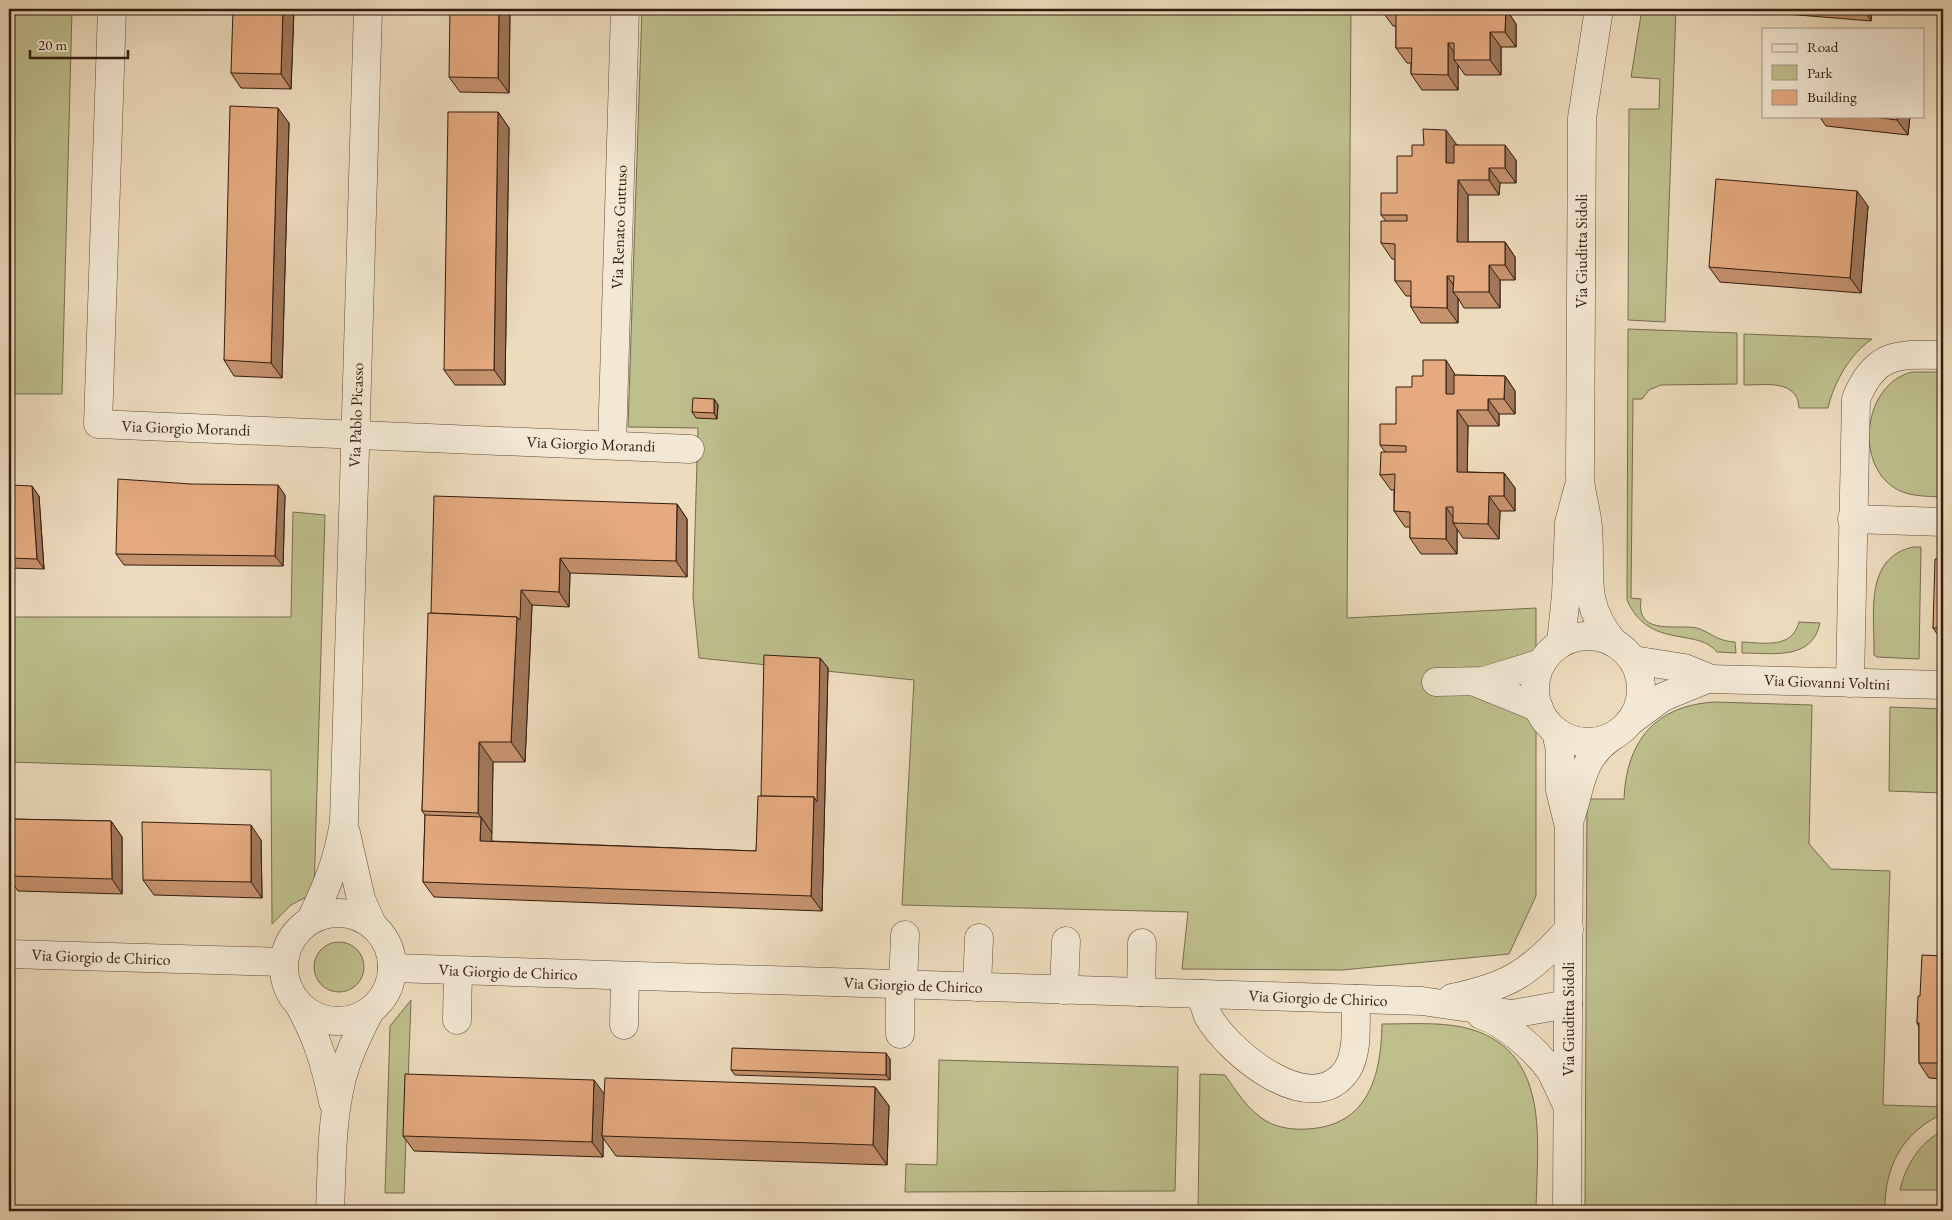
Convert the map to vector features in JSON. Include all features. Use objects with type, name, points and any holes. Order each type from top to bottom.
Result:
[{"type":"street","name":"Via Giorgio Morandi","points":[[112,9],[98,424],[690,448]]},
{"type":"street","name":"Via Pablo Picasso","points":[[311,919],[336,864],[344,822],[368,9]]},
{"type":"street","name":"Via Renato Guttuso","points":[[612,445],[625,9]]},
{"type":"street","name":"Via Giuditta Sidoli","points":[[1561,643],[1566,595],[1570,516],[1580,475],[1582,118],[1597,15]]},
{"type":"street","points":[[1850,683],[1856,399],[1866,378],[1882,361],[1906,355],[1943,355]]},
{"type":"street","name":"Via Giuditta Sidoli","points":[[1580,475],[1588,530],[1589,596],[1596,618],[1613,642]]},
{"type":"street","points":[[1852,519],[1943,522]]},
{"type":"street","name":"Via Giuditta Sidoli","points":[[1567,1211],[1569,827],[1582,770],[1596,749],[1622,730],[1632,720],[1638,708],[1642,692],[1640,675],[1633,660],[1622,647],[1606,638],[1583,636],[1561,643],[1550,651],[1542,663],[1536,678],[1535,693],[1539,708],[1546,721],[1556,732],[1569,738],[1583,742],[1597,742],[1610,738]]},
{"type":"street","name":"Via Giovanni Voltini","points":[[1633,660],[1684,668],[1711,679]]},
{"type":"street","points":[[1436,682],[1475,682],[1542,663]]},
{"type":"street","name":"Via Giovanni Voltini","points":[[1632,720],[1663,697],[1703,680],[1711,679],[1943,685]]},
{"type":"street","points":[[1475,682],[1516,697],[1539,708]]},
{"type":"street","name":"Via Giuditta Sidoli","points":[[1556,732],[1560,750],[1560,790],[1569,827]]},
{"type":"street","name":"Via Pablo Picasso","points":[[344,822],[360,899],[372,924]]},
{"type":"street","points":[[330,1211],[335,1111],[342,1076],[356,1038],[370,1011],[386,992],[392,968],[387,943],[372,924],[361,917],[337,912],[311,919],[292,937],[284,962],[287,986],[311,1025],[325,1060],[335,1111]]},
{"type":"street","name":"Via Giorgio de Chirico","points":[[1434,1002],[1488,991],[1529,970],[1568,929]]},
{"type":"street","points":[[900,1034],[901,985],[906,935]]},
{"type":"street","points":[[977,987],[979,938]]},
{"type":"street","points":[[1064,990],[1066,941]]},
{"type":"street","points":[[1141,992],[1142,943]]},
{"type":"street","name":"Via Giorgio de Chirico","points":[[9,954],[284,962]]},
{"type":"street","name":"Via Giorgio de Chirico","points":[[392,968],[1434,1002],[1488,1017],[1521,1039],[1549,1070],[1567,1105]]},
{"type":"street","points":[[457,1020],[458,971]]},
{"type":"street","points":[[624,1025],[625,976]]},
{"type":"street","points":[[1434,1002],[1511,991],[1568,1004]]},
{"type":"street","points":[[1202,994],[1203,1003],[1212,1021],[1248,1060],[1280,1081],[1311,1088],[1320,1088],[1335,1082],[1348,1069],[1353,1052],[1356,999]]},
{"type":"street","points":[[299,1005],[311,1014],[334,1021],[347,1020],[370,1011]]},
{"type":"green space","points":[[9,9],[72,9],[62,394],[9,394]]},
{"type":"green space","points":[[642,9],[1351,9],[1347,618],[1536,608],[1536,896],[1509,954],[1342,970],[1182,969],[1188,912],[902,905],[914,680],[699,658],[693,597],[698,428],[628,427]]},
{"type":"green space","points":[[1642,9],[1676,9],[1665,322],[1628,320],[1629,109],[1659,109],[1660,79],[1631,77]]},
{"type":"green space","points":[[1628,329],[1737,333],[1737,384],[1661,385],[1649,390],[1642,399],[1633,399],[1631,598],[1641,599],[1641,611],[1645,620],[1652,624],[1700,629],[1720,639],[1735,642],[1736,653],[1717,652],[1698,640],[1660,632],[1648,626],[1636,616],[1627,600]]},
{"type":"green space","points":[[1744,334],[1872,339],[1857,352],[1844,369],[1834,388],[1828,408],[1799,408],[1793,392],[1787,388],[1770,385],[1744,385]]},
{"type":"green space","points":[[1912,372],[1943,372],[1943,497],[1914,495],[1898,490],[1884,479],[1874,463],[1870,445],[1870,426],[1874,408],[1883,392],[1895,380]]},
{"type":"green space","points":[[293,512],[325,515],[314,893],[291,905],[272,924],[271,770],[9,762],[9,617],[291,617]]},
{"type":"green space","points":[[1913,547],[1921,547],[1919,659],[1877,657],[1874,655],[1874,607],[1875,590],[1879,576],[1886,563],[1897,553]]},
{"type":"green space","points":[[1799,622],[1820,623],[1816,635],[1809,644],[1800,649],[1778,654],[1742,653],[1742,642],[1768,643],[1784,640],[1795,631]]},
{"type":"green space","points":[[1715,702],[1812,705],[1809,844],[1831,869],[1890,871],[1883,1105],[1943,1107],[1943,1114],[1916,1131],[1898,1153],[1888,1180],[1885,1211],[1585,1211],[1587,799],[1624,799],[1626,778],[1631,760],[1638,744],[1648,730],[1676,710]]},
{"type":"green space","points":[[1890,707],[1943,709],[1943,793],[1889,791]]},
{"type":"green space","points":[[344,942],[357,949],[363,957],[363,977],[357,985],[349,991],[334,992],[321,985],[315,977],[314,962],[321,949],[329,943]]},
{"type":"green space","points":[[411,1000],[404,1193],[385,1193],[390,1026]]},
{"type":"green space","points":[[1382,1024],[1433,1024],[1462,1027],[1491,1038],[1512,1054],[1526,1076],[1534,1100],[1538,1156],[1536,1211],[1198,1211],[1200,1074],[1225,1075],[1248,1106],[1266,1121],[1281,1127],[1297,1129],[1328,1126],[1345,1118],[1358,1108],[1367,1094],[1379,1062]]},
{"type":"green space","points":[[939,1060],[1178,1067],[1175,1191],[905,1192],[906,1164],[937,1165]]},
{"type":"green space","points":[[1943,1130],[1943,1190],[1900,1190],[1910,1163],[1920,1148]]},
{"type":"building","points":[[233,9],[283,9],[281,74],[231,73]]},
{"type":"building","points":[[450,9],[499,9],[498,78],[449,77]]},
{"type":"building","points":[[1382,9],[1506,9],[1505,32],[1490,32],[1490,60],[1454,60],[1454,43],[1448,43],[1448,75],[1411,74],[1412,48],[1396,48],[1396,11],[1382,11]]},
{"type":"building","points":[[230,106],[278,108],[271,363],[224,360]]},
{"type":"building","points":[[448,112],[498,112],[494,370],[444,370]]},
{"type":"building","points":[[1882,118],[1898,118],[1897,120]]},
{"type":"building","points":[[1423,129],[1446,130],[1446,163],[1454,163],[1454,145],[1505,145],[1505,168],[1489,168],[1489,180],[1458,180],[1457,242],[1505,242],[1505,265],[1489,265],[1489,292],[1453,292],[1454,276],[1447,276],[1447,308],[1411,307],[1411,281],[1395,281],[1395,244],[1381,243],[1381,221],[1407,221],[1407,215],[1381,215],[1381,193],[1397,193],[1397,156],[1412,156],[1412,145],[1424,145]]},
{"type":"building","points":[[1716,179],[1857,191],[1850,278],[1709,267]]},
{"type":"building","points":[[1943,180],[1943,280],[1939,280]]},
{"type":"building","points":[[1423,360],[1446,360],[1446,394],[1454,394],[1454,375],[1505,376],[1504,399],[1488,399],[1488,410],[1457,410],[1457,472],[1504,473],[1504,496],[1489,496],[1488,524],[1453,523],[1453,507],[1446,507],[1446,539],[1410,538],[1410,512],[1394,511],[1395,474],[1380,475],[1381,452],[1406,452],[1406,446],[1380,445],[1380,424],[1396,424],[1396,387],[1412,387],[1412,376],[1423,376]]},
{"type":"building","points":[[693,398],[714,399],[714,413],[692,412]]},
{"type":"building","points":[[118,479],[191,484],[278,485],[275,556],[116,554]]},
{"type":"building","points":[[9,485],[32,486],[37,559],[9,558]]},
{"type":"building","points":[[434,496],[677,504],[676,561],[560,558],[559,592],[521,590],[520,620],[517,617],[431,613]]},
{"type":"building","points":[[1935,559],[1943,559],[1943,628],[1933,628]]},
{"type":"building","points":[[428,613],[517,617],[511,742],[479,742],[478,813],[422,811]]},
{"type":"building","points":[[764,655],[820,658],[817,802],[814,797],[761,796]]},
{"type":"building","points":[[758,796],[814,797],[811,896],[423,882],[425,815],[481,817],[480,841],[756,851]]},
{"type":"building","points":[[9,819],[111,821],[112,879],[9,876]]},
{"type":"building","points":[[142,822],[251,825],[251,882],[143,880]]},
{"type":"building","points":[[1922,955],[1943,956],[1943,1055],[1939,1055],[1938,1063],[1919,1063],[1919,1023],[1917,1023]]},
{"type":"building","points":[[732,1048],[886,1053],[886,1075],[731,1070]]},
{"type":"building","points":[[405,1074],[594,1080],[592,1142],[403,1136]]},
{"type":"building","points":[[605,1078],[875,1087],[873,1145],[602,1136]]}]
